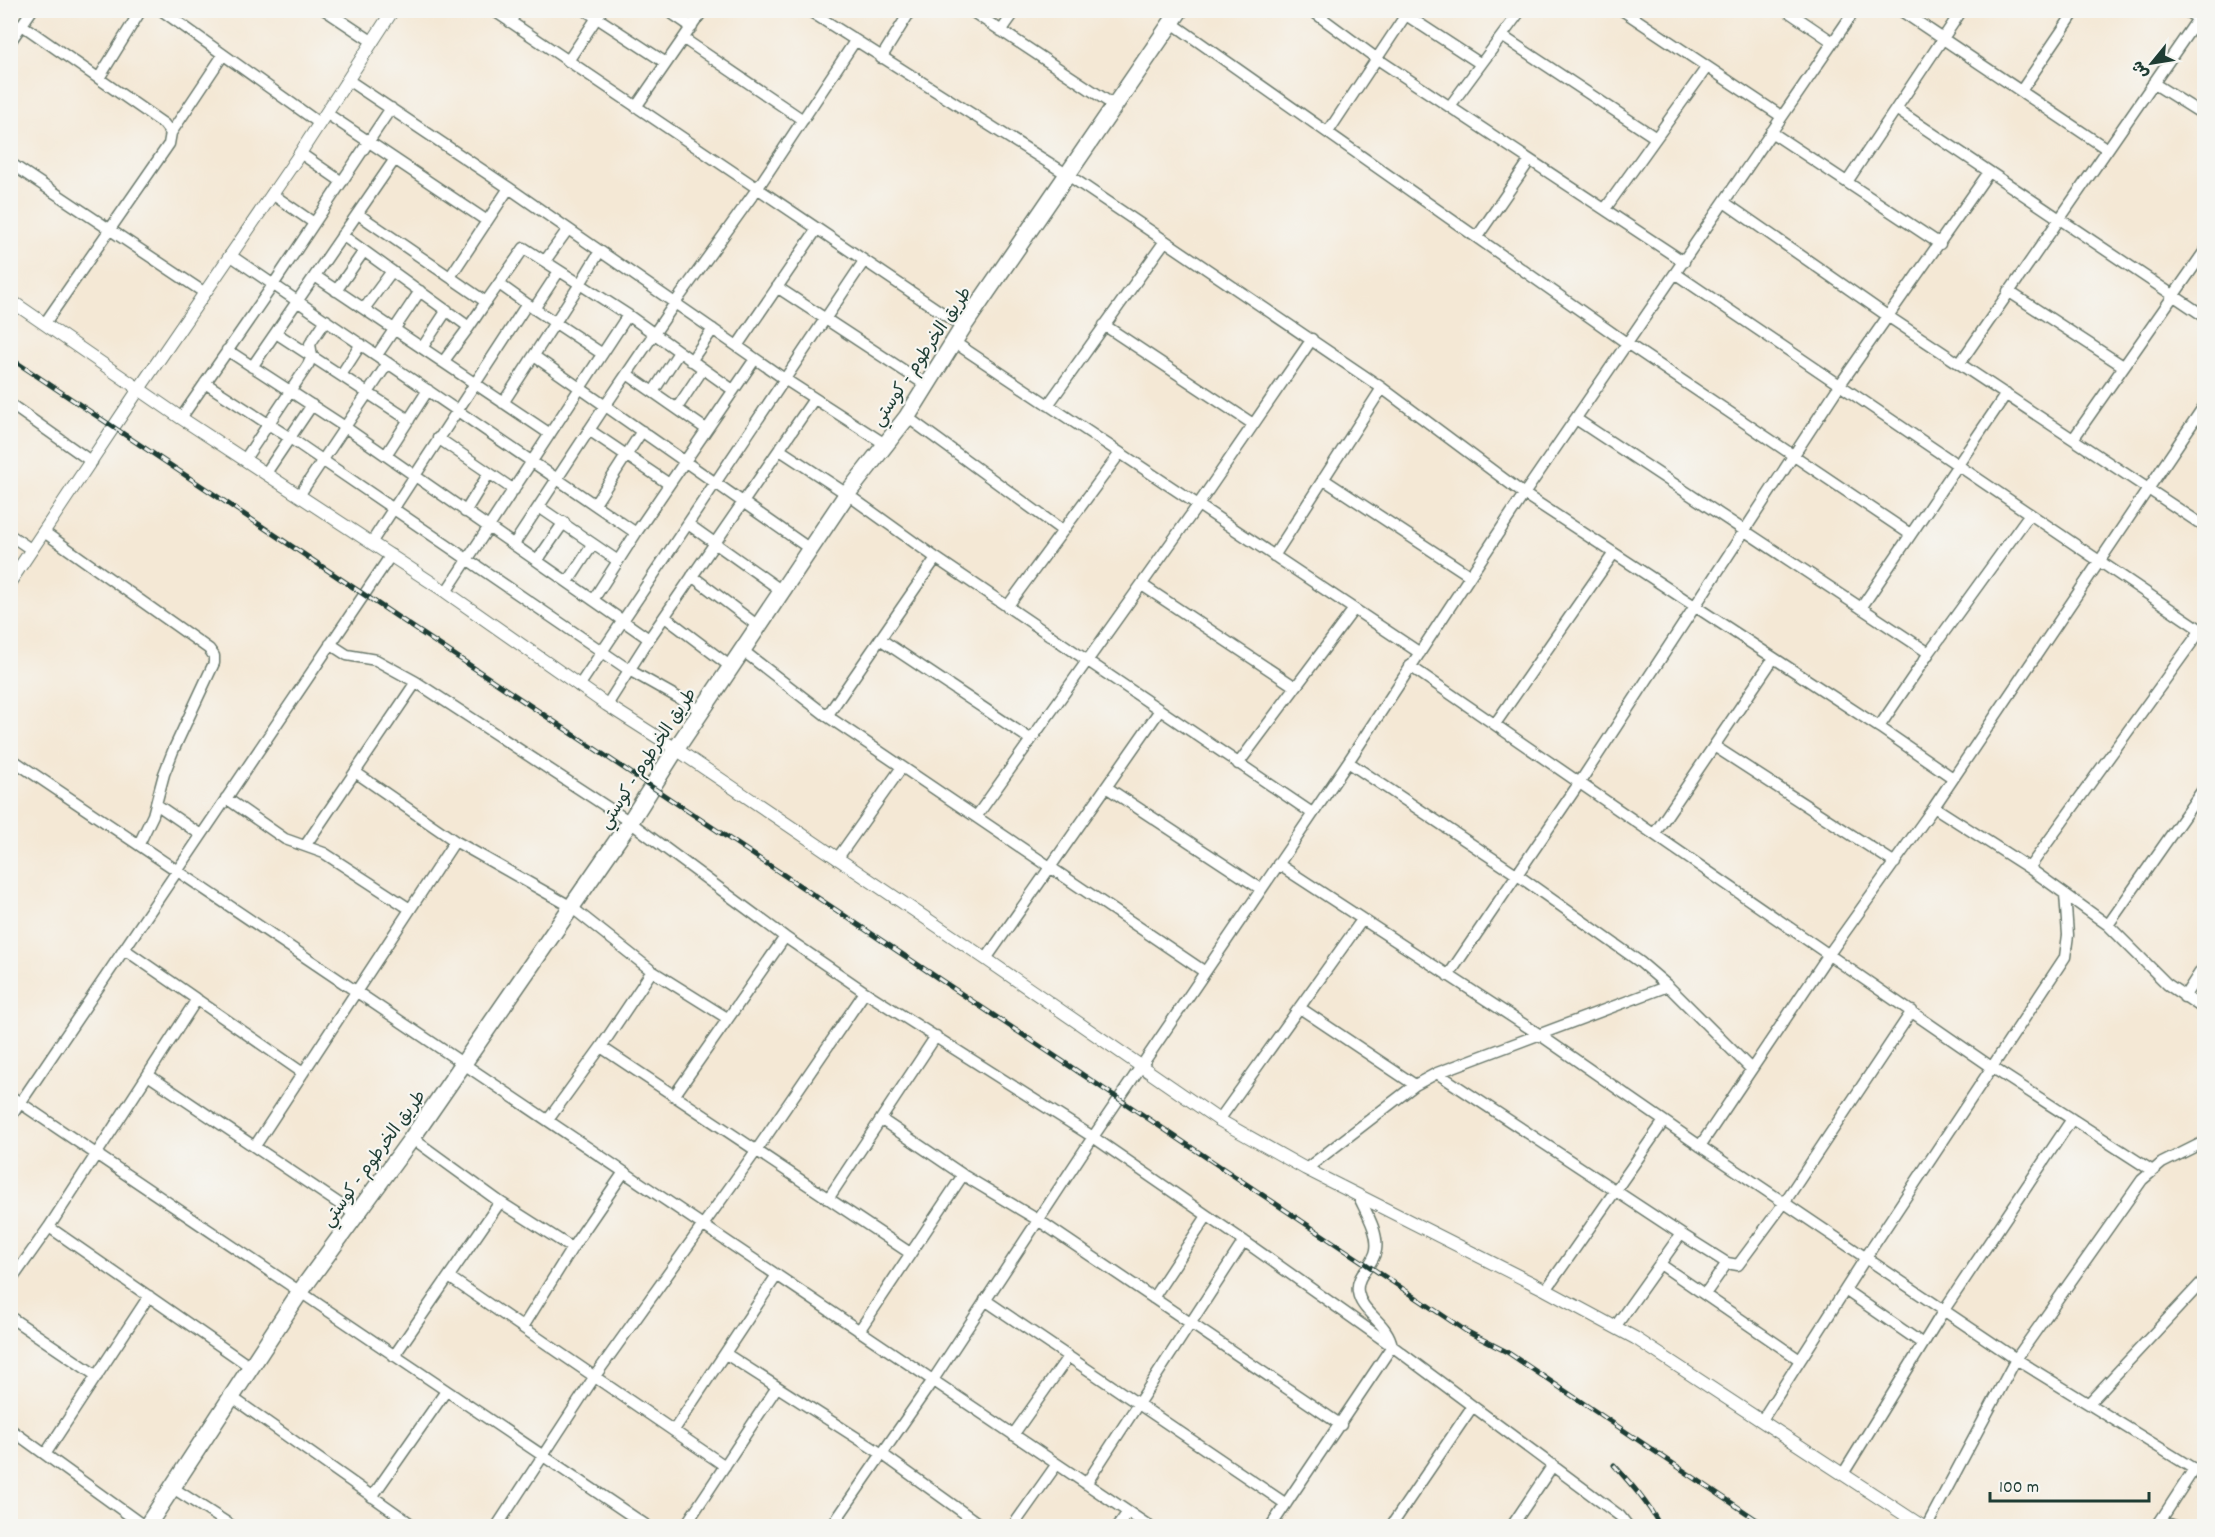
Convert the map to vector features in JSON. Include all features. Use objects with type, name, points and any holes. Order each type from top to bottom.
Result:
[{"type":"highway","name":"طريق الخرطوم - كوستي","points":[[145,1527],[300,1292],[412,1138],[630,822],[676,749],[847,494],[907,417],[963,327],[1176,16]]},
{"type":"street","points":[[10,42],[32,10]]},
{"type":"street","points":[[99,78],[141,10]]},
{"type":"street","points":[[161,10],[223,55],[323,118],[368,141],[487,221]]},
{"type":"street","points":[[325,10],[373,42]]},
{"type":"street","points":[[10,582],[300,153],[393,10]]},
{"type":"street","points":[[493,10],[963,327]]},
{"type":"street","points":[[510,22],[518,10]]},
{"type":"street","points":[[585,10],[600,15],[666,63]]},
{"type":"street","points":[[667,10],[692,27]]},
{"type":"street","points":[[636,107],[703,10]]},
{"type":"street","points":[[808,10],[1068,175],[1312,339],[1524,494],[1953,778]]},
{"type":"street","points":[[881,58],[911,10]]},
{"type":"street","points":[[970,10],[1115,106]]},
{"type":"street","points":[[1001,31],[1016,10]]},
{"type":"street","points":[[1311,10],[1376,58],[1684,262]]},
{"type":"street","points":[[1450,106],[1521,10]]},
{"type":"street","points":[[1786,10],[1833,42]]},
{"type":"street","points":[[832,1527],[933,1380],[1141,1065],[1348,762],[1469,575],[1855,10]]},
{"type":"street","points":[[1900,10],[2107,150]]},
{"type":"street","points":[[1847,182],[1962,10]]},
{"type":"street","points":[[2021,91],[2076,10]]},
{"type":"street","points":[[1960,363],[2153,83],[2202,17],[2184,10]]},
{"type":"street","points":[[1626,12],[1781,116]]},
{"type":"street","points":[[1328,132],[1408,13],[1481,64]]},
{"type":"street","points":[[568,61],[600,15]]},
{"type":"street","points":[[1176,16],[1328,132],[1628,344],[1910,534]]},
{"type":"street","points":[[22,26],[164,124],[171,133]]},
{"type":"street","points":[[1502,36],[1656,138]]},
{"type":"street","points":[[684,39],[803,120]]},
{"type":"street","points":[[514,544],[604,406],[757,189],[855,41]]},
{"type":"street","points":[[45,323],[169,144],[171,133],[223,55]]},
{"type":"street","points":[[1605,209],[1707,67]]},
{"type":"street","points":[[348,80],[509,188],[814,399],[885,444]]},
{"type":"street","points":[[2153,83],[2205,115]]},
{"type":"street","points":[[181,418],[391,108]]},
{"type":"street","points":[[1896,109],[2205,316]]},
{"type":"street","points":[[1771,132],[1940,244]]},
{"type":"street","points":[[300,153],[342,182]]},
{"type":"street","points":[[252,367],[395,159]]},
{"type":"street","points":[[1477,237],[1530,160]]},
{"type":"street","points":[[10,163],[205,293]]},
{"type":"street","points":[[1448,976],[1580,782],[1839,386],[1989,172]]},
{"type":"street","points":[[450,277],[509,188]]},
{"type":"street","points":[[272,194],[314,223]]},
{"type":"street","points":[[1724,202],[1889,317],[2205,526]]},
{"type":"street","points":[[358,214],[486,302]]},
{"type":"street","points":[[545,261],[568,229]]},
{"type":"street","points":[[737,346],[817,229]]},
{"type":"street","points":[[342,235],[469,327]]},
{"type":"street","points":[[1048,405],[1165,241]]},
{"type":"street","points":[[443,362],[524,249],[628,315],[734,390]]},
{"type":"street","points":[[336,291],[364,250]]},
{"type":"street","points":[[503,403],[600,251]]},
{"type":"street","points":[[2073,439],[2205,252]]},
{"type":"street","points":[[230,255],[636,532]]},
{"type":"street","points":[[579,686],[864,261]]},
{"type":"street","points":[[371,543],[474,383],[559,270]]},
{"type":"street","points":[[364,309],[392,271]]},
{"type":"street","points":[[1676,274],[2203,631],[2029,868]]},
{"type":"street","points":[[315,276],[550,434]]},
{"type":"street","points":[[499,284],[601,353]]},
{"type":"street","points":[[777,287],[926,385]]},
{"type":"street","points":[[377,355],[420,291]]},
{"type":"street","points":[[2008,291],[2123,366]]},
{"type":"street","points":[[10,300],[181,418],[446,592],[579,686],[986,959],[1219,1120],[1359,1197],[1615,1327],[1762,1420],[1922,1527]]},
{"type":"street","points":[[422,348],[447,310]]},
{"type":"street","points":[[446,592],[628,315]]},
{"type":"street","points":[[245,459],[312,356],[310,344],[326,320]]},
{"type":"street","points":[[1104,325],[1253,424]]},
{"type":"street","points":[[691,361],[713,329]]},
{"type":"street","points":[[276,333],[409,420]]},
{"type":"street","points":[[976,817],[1142,585],[1312,339]]},
{"type":"street","points":[[954,342],[1420,653]]},
{"type":"street","points":[[341,375],[361,344]]},
{"type":"street","points":[[227,350],[386,455],[649,639]]},
{"type":"street","points":[[653,392],[679,352]]},
{"type":"street","points":[[534,356],[810,549]]},
{"type":"street","points":[[593,600],[636,532],[755,359]]},
{"type":"street","points":[[300,494],[388,363]]},
{"type":"street","points":[[677,408],[703,369]]},
{"type":"street","points":[[627,374],[706,429]]},
{"type":"street","points":[[205,383],[290,438],[629,670],[702,711]]},
{"type":"street","points":[[1274,556],[1382,388]]},
{"type":"street","points":[[386,455],[428,390]]},
{"type":"street","points":[[1861,609],[2006,394]]},
{"type":"street","points":[[607,705],[649,639],[814,399]]},
{"type":"street","points":[[10,404],[92,462]]},
{"type":"street","points":[[266,473],[312,405]]},
{"type":"street","points":[[1700,1146],[1750,1068],[1934,807],[2205,406]]},
{"type":"street","points":[[907,417],[1063,531]]},
{"type":"street","points":[[1576,419],[1929,653]]},
{"type":"street","points":[[589,430],[669,484]]},
{"type":"street","points":[[595,504],[642,431]]},
{"type":"street","points":[[438,438],[514,490]]},
{"type":"street","points":[[780,450],[1312,813]]},
{"type":"street","points":[[1007,607],[1120,453]]},
{"type":"street","points":[[465,512],[489,473]]},
{"type":"street","points":[[1323,479],[1469,575]]},
{"type":"street","points":[[539,507],[618,561]]},
{"type":"street","points":[[1879,727],[1929,653],[2029,515]]},
{"type":"street","points":[[537,561],[564,522]]},
{"type":"street","points":[[688,524],[782,591]]},
{"type":"street","points":[[45,532],[209,650],[214,656],[214,663],[164,774],[156,804],[139,844]]},
{"type":"street","points":[[10,536],[32,550]]},
{"type":"street","points":[[568,582],[593,544]]},
{"type":"street","points":[[1494,724],[1614,553]]},
{"type":"street","points":[[10,1118],[391,555]]},
{"type":"street","points":[[827,716],[936,558]]},
{"type":"street","points":[[692,576],[758,626]]},
{"type":"street","points":[[1142,585],[1294,686]]},
{"type":"street","points":[[1238,764],[1294,686],[1354,609]]},
{"type":"street","points":[[665,617],[731,667]]},
{"type":"street","points":[[880,639],[1030,739]]},
{"type":"street","points":[[330,644],[347,655],[376,660],[416,682],[630,822],[785,937],[865,992],[1093,1137],[1244,1241],[1392,1346],[1553,1465],[1620,1516],[1628,1527]]},
{"type":"street","points":[[742,650],[827,716],[1205,972]]},
{"type":"street","points":[[1655,833],[1773,658]]},
{"type":"street","points":[[1410,666],[1993,1068],[2151,1170]]},
{"type":"street","points":[[305,846],[416,682]]},
{"type":"street","points":[[986,959],[1160,710]]},
{"type":"street","points":[[1714,746],[1895,863]]},
{"type":"street","points":[[10,758],[1149,1527]]},
{"type":"street","points":[[1348,762],[1516,874],[1640,962],[1668,986],[1750,1068]]},
{"type":"street","points":[[837,859],[902,767]]},
{"type":"street","points":[[356,772],[455,841],[570,906],[652,971],[727,1018]]},
{"type":"street","points":[[1106,787],[1262,889]]},
{"type":"street","points":[[2108,925],[2205,788]]},
{"type":"street","points":[[226,798],[285,839],[333,858],[410,909]]},
{"type":"street","points":[[156,804],[201,835]]},
{"type":"street","points":[[1934,807],[2029,868],[2108,925],[2167,984],[2205,1009]]},
{"type":"street","points":[[255,1146],[455,841]]},
{"type":"street","points":[[1278,864],[1540,1035],[2016,1359],[2199,1468],[2158,1524],[2175,1527]]},
{"type":"street","points":[[1762,1420],[1866,1257],[2065,957],[2068,935],[2065,894]]},
{"type":"street","points":[[1219,1120],[1362,920]]},
{"type":"street","points":[[674,1096],[785,937]]},
{"type":"street","points":[[124,949],[303,1073]]},
{"type":"street","points":[[2184,997],[2205,966]]},
{"type":"street","points":[[548,1120],[652,971]]},
{"type":"street","points":[[1306,1169],[1415,1085],[1437,1073],[1668,986]]},
{"type":"street","points":[[497,1527],[595,1376],[756,1151],[865,992]]},
{"type":"street","points":[[10,1282],[49,1227],[197,999]]},
{"type":"street","points":[[1300,1008],[1415,1085]]},
{"type":"street","points":[[1437,1073],[1681,1234],[1727,1263],[1735,1265],[1741,1263],[1784,1203],[1912,1011]]},
{"type":"street","points":[[828,1199],[936,1036]]},
{"type":"street","points":[[601,1047],[910,1253]]},
{"type":"street","points":[[148,1075],[356,1215]]},
{"type":"street","points":[[10,1096],[647,1527]]},
{"type":"street","points":[[1843,1474],[1944,1310],[2072,1119]]},
{"type":"street","points":[[882,1120],[963,1175],[1038,1220],[1341,1425]]},
{"type":"street","points":[[1546,1290],[1664,1121]]},
{"type":"street","points":[[412,1138],[500,1202],[572,1248]]},
{"type":"street","points":[[1927,1527],[2016,1359],[2142,1180],[2151,1170],[2205,1142]]},
{"type":"street","points":[[523,1327],[572,1248],[624,1172]]},
{"type":"street","points":[[859,1331],[963,1175]]},
{"type":"street","points":[[1359,1197],[1374,1229],[1377,1242],[1375,1255],[1357,1286],[1359,1298],[1387,1330],[1392,1346]]},
{"type":"street","points":[[394,1356],[500,1202]]},
{"type":"street","points":[[1153,1298],[1207,1216]]},
{"type":"street","points":[[49,1227],[252,1368]]},
{"type":"street","points":[[1615,1327],[1681,1234]]},
{"type":"street","points":[[1086,1484],[1244,1241]]},
{"type":"street","points":[[1705,1294],[1727,1263]]},
{"type":"street","points":[[1660,1264],[1800,1360]]},
{"type":"street","points":[[674,1430],[777,1275]]},
{"type":"street","points":[[449,1277],[724,1466]]},
{"type":"street","points":[[2089,1404],[2205,1280]]},
{"type":"street","points":[[1845,1290],[1923,1344]]},
{"type":"street","points":[[46,1453],[149,1296]]},
{"type":"street","points":[[985,1300],[1286,1504]]},
{"type":"street","points":[[10,1317],[97,1376]]},
{"type":"street","points":[[1271,1527],[1392,1346]]},
{"type":"street","points":[[726,1353],[882,1454],[982,1527]]},
{"type":"street","points":[[1013,1435],[1068,1357]]},
{"type":"street","points":[[685,1527],[777,1388]]},
{"type":"street","points":[[372,1497],[446,1391]]},
{"type":"street","points":[[232,1398],[414,1527]]},
{"type":"street","points":[[1391,1527],[1472,1407]]},
{"type":"street","points":[[10,1429],[145,1527]]},
{"type":"street","points":[[1013,1527],[1057,1464]]},
{"type":"street","points":[[1512,1527],[1553,1465]]},
{"type":"street","points":[[172,1488],[232,1527]]},
{"type":"street","points":[[1118,1527],[1128,1512]]},
{"type":"street","points":[[960,1527],[970,1518]]},
{"type":"railway","points":[[10,358],[1466,1331],[1507,1352],[1766,1526]]},
{"type":"railway","points":[[1614,1465],[1645,1502],[1660,1526]]}]
